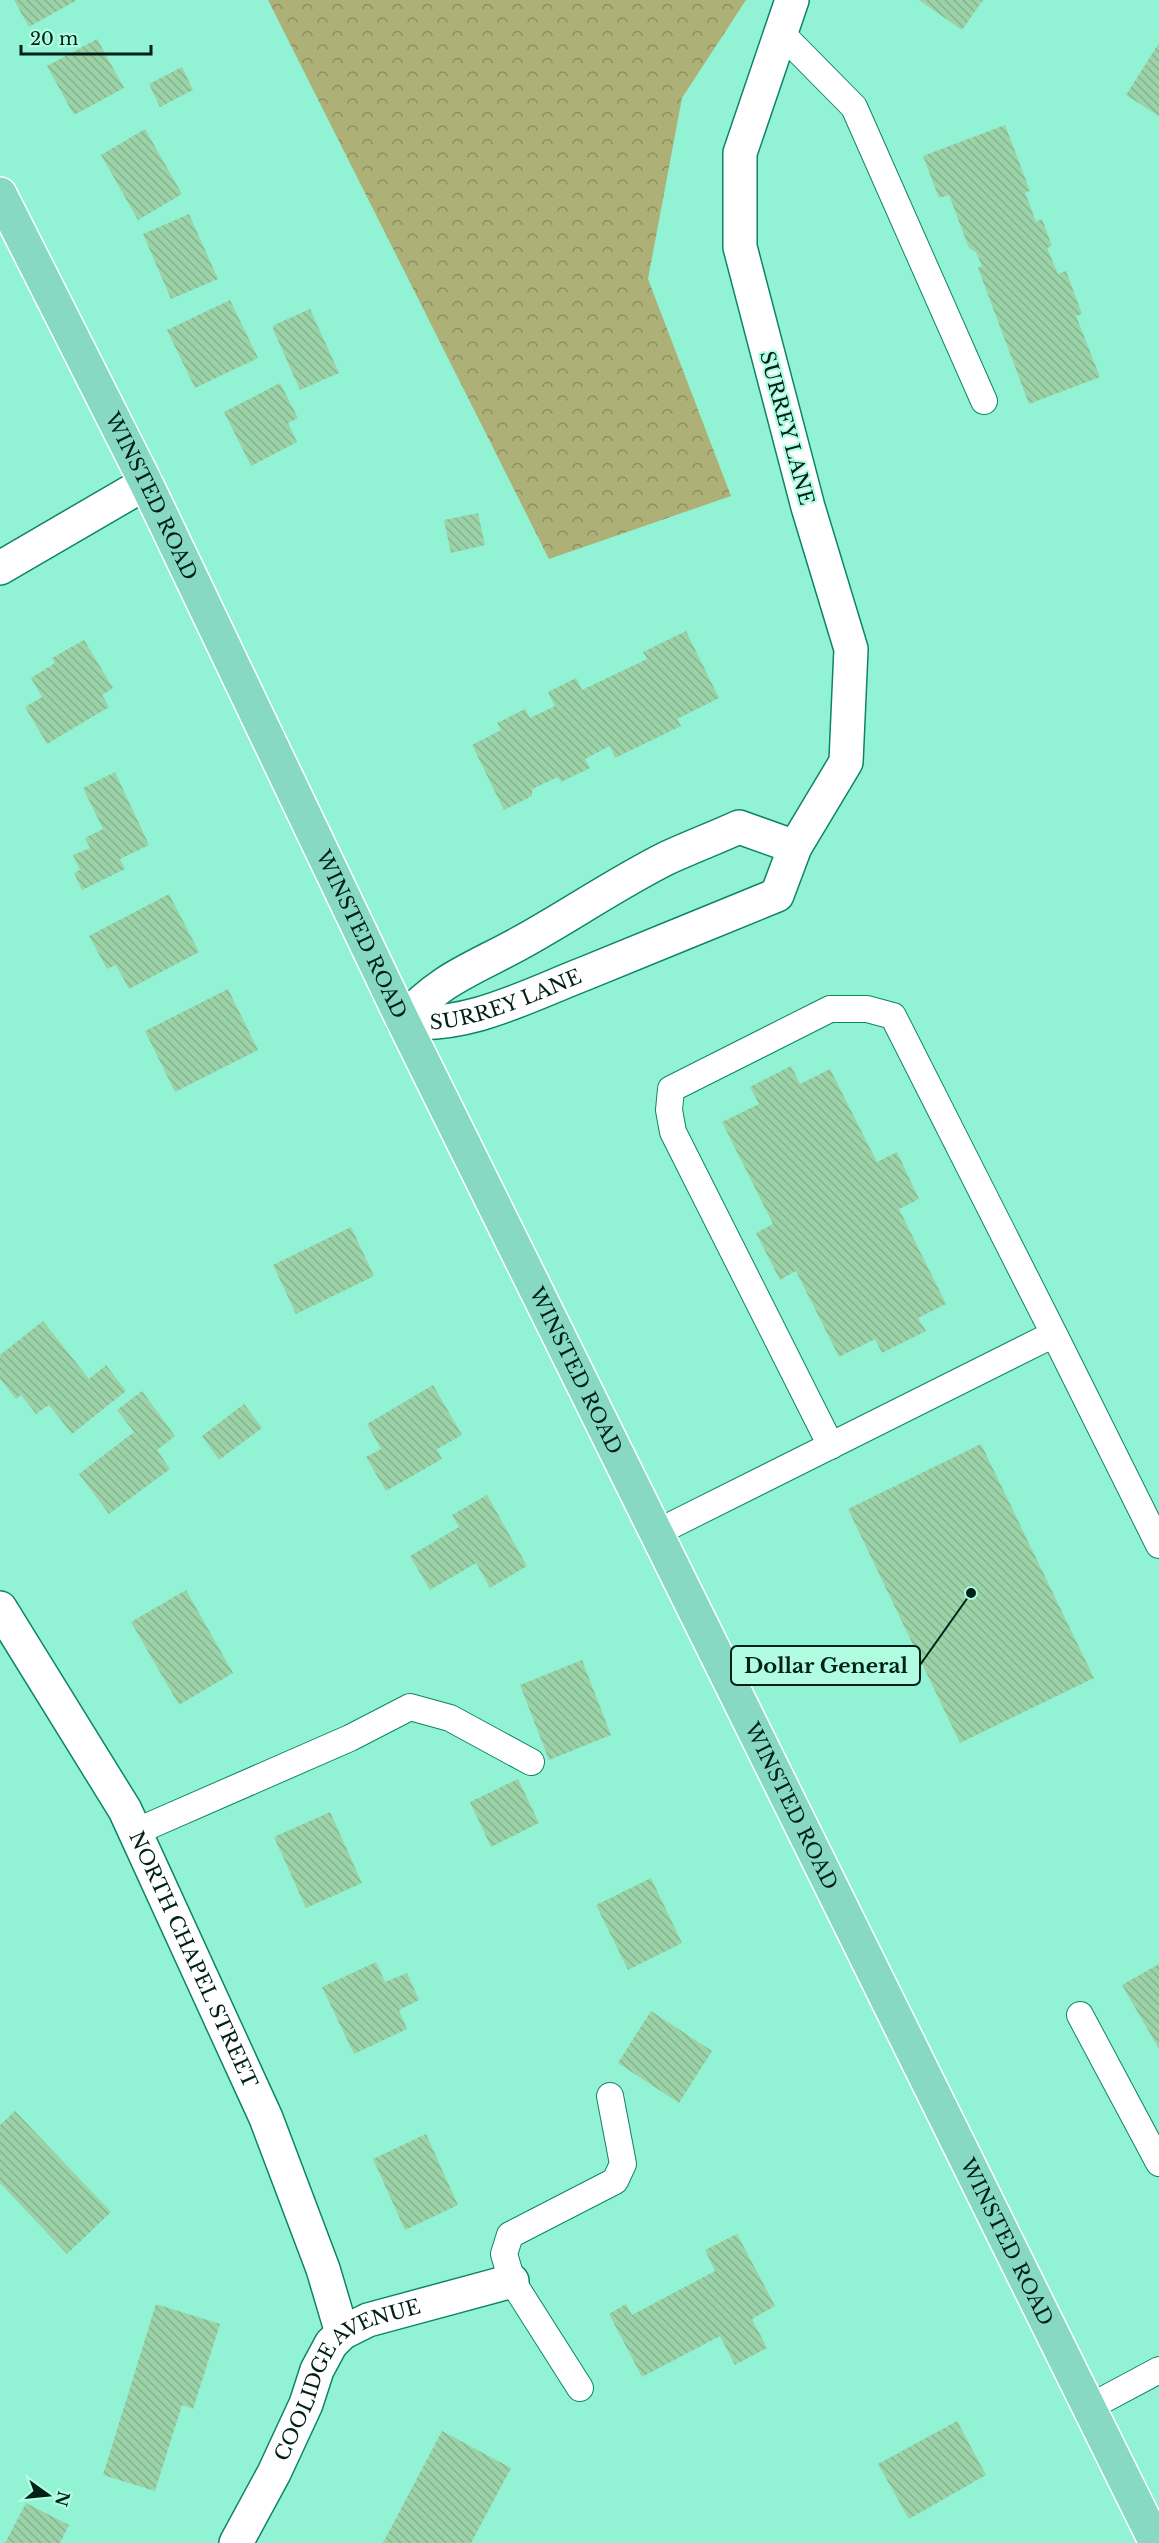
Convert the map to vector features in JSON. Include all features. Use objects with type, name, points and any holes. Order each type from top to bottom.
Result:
[{"type":"main road","name":"WINSTED ROAD","points":[[0,194],[146,483],[403,1021],[1156,2543]]},
{"type":"street","name":"SURREY LANE","points":[[403,1021],[424,1024],[447,1021],[499,1007],[777,895],[795,848],[846,762],[851,649],[808,507],[740,247],[740,153],[792,0]]},
{"type":"street","points":[[0,567],[146,483]]},
{"type":"street","name":"SURREY LANE","points":[[403,1021],[419,1002],[435,989],[471,967],[519,944],[666,859],[739,827],[795,848]]},
{"type":"street","name":"NORTH CHAPEL STREET","points":[[0,1608],[125,1810],[266,2118],[323,2269],[342,2333]]},
{"type":"street","name":"COOLIDGE AVENUE","points":[[236,2543],[283,2454],[306,2404],[317,2370],[331,2344],[342,2333],[368,2320],[512,2281]]},
{"type":"lane","points":[[781,33],[854,107],[984,401]]},
{"type":"lane","points":[[831,1446],[673,1132],[669,1110],[671,1089],[692,1078],[830,1009],[867,1009],[893,1016],[1159,1545]]},
{"type":"lane","points":[[656,1533],[1054,1334]]},
{"type":"lane","points":[[135,1832],[350,1738],[410,1707],[450,1718],[531,1762]]},
{"type":"lane","points":[[1080,2015],[1159,2163]]},
{"type":"lane","points":[[580,2388],[512,2281],[504,2254],[510,2235],[615,2181],[622,2164],[610,2096]]},
{"type":"lane","points":[[1088,2408],[1159,2370]]},
{"type":"green space","points":[[268,0],[746,0],[682,98],[648,279],[731,496],[549,559]]},
{"type":"building","points":[[14,0],[77,0],[29,27]]},
{"type":"building","points":[[919,0],[983,0],[962,30]]},
{"type":"building","points":[[97,39],[124,88],[74,115],[47,66]]},
{"type":"building","points":[[1159,43],[1159,116],[1126,95]]},
{"type":"building","points":[[182,67],[193,90],[160,107],[149,84]]},
{"type":"building","points":[[1005,125],[1030,191],[1025,192],[1036,222],[1042,219],[1052,246],[1047,248],[1058,274],[1066,271],[1082,314],[1076,316],[1100,377],[1029,404],[978,268],[982,266],[976,252],[969,248],[949,195],[939,198],[923,156]]},
{"type":"building","points":[[145,129],[182,194],[138,220],[101,155]]},
{"type":"building","points":[[189,214],[218,279],[171,299],[143,234]]},
{"type":"building","points":[[230,300],[258,358],[195,388],[167,330]]},
{"type":"building","points":[[310,309],[339,373],[300,390],[273,329],[274,325]]},
{"type":"building","points":[[280,383],[298,418],[288,423],[297,442],[251,466],[224,412]]},
{"type":"building","points":[[478,513],[485,545],[451,553],[444,520]]},
{"type":"building","points":[[686,631],[719,698],[677,719],[681,726],[615,758],[610,746],[585,759],[590,768],[561,782],[558,777],[532,789],[532,796],[504,810],[472,745],[501,730],[497,723],[525,709],[530,718],[555,706],[548,692],[576,678],[582,690],[647,659],[643,652]]},
{"type":"building","points":[[84,640],[113,688],[102,695],[109,707],[47,744],[25,707],[42,697],[31,678],[55,663],[52,658]]},
{"type":"building","points":[[115,772],[149,845],[120,859],[125,869],[82,890],[74,873],[80,870],[73,855],[90,848],[85,838],[103,829],[83,788]]},
{"type":"building","points":[[169,894],[199,952],[129,989],[116,965],[107,969],[89,936]]},
{"type":"building","points":[[228,989],[258,1050],[175,1092],[145,1031]]},
{"type":"building","points":[[791,1066],[800,1084],[830,1069],[877,1162],[897,1152],[919,1199],[899,1209],[946,1304],[918,1318],[926,1331],[882,1353],[875,1339],[839,1357],[796,1271],[780,1280],[756,1233],[773,1224],[722,1122],[759,1104],[750,1087]]},
{"type":"building","points":[[351,1227],[374,1276],[296,1314],[273,1265]]},
{"type":"building","points":[[43,1321],[89,1379],[106,1365],[126,1391],[72,1434],[49,1405],[36,1414],[21,1395],[16,1399],[0,1379],[0,1355]]},
{"type":"building","points":[[433,1385],[462,1435],[437,1449],[442,1459],[386,1491],[366,1457],[381,1449],[367,1424]]},
{"type":"building","points":[[142,1391],[175,1436],[157,1450],[170,1469],[109,1514],[79,1474],[134,1432],[117,1410]]},
{"type":"building","points":[[244,1404],[262,1428],[219,1460],[202,1436]]},
{"type":"building","points":[[981,1444],[1094,1678],[960,1743],[848,1509]]},
{"type":"building","points":[[487,1495],[527,1566],[490,1588],[476,1563],[430,1590],[410,1556],[459,1527],[452,1515]]},
{"type":"building","points":[[186,1590],[233,1673],[179,1705],[131,1622]]},
{"type":"building","points":[[582,1660],[611,1735],[549,1760],[520,1685]]},
{"type":"building","points":[[518,1779],[539,1823],[491,1847],[470,1802]]},
{"type":"building","points":[[330,1812],[362,1883],[306,1908],[274,1837]]},
{"type":"building","points":[[651,1878],[682,1943],[628,1970],[596,1905]]},
{"type":"building","points":[[376,1962],[385,1982],[407,1973],[419,2000],[399,2010],[407,2029],[354,2054],[322,1987]]},
{"type":"building","points":[[1159,1964],[1159,2049],[1122,1985]]},
{"type":"building","points":[[651,2011],[712,2051],[679,2103],[618,2063]]},
{"type":"building","points":[[15,2111],[111,2212],[67,2254],[0,2183],[0,2125]]},
{"type":"building","points":[[426,2134],[458,2205],[405,2230],[373,2159]]},
{"type":"building","points":[[737,2234],[775,2306],[752,2319],[767,2348],[735,2365],[720,2336],[642,2377],[609,2314],[626,2304],[632,2315],[715,2271],[705,2250]]},
{"type":"building","points":[[156,2304],[220,2324],[193,2409],[182,2405],[155,2491],[103,2475]]},
{"type":"building","points":[[957,2421],[986,2475],[909,2519],[878,2464]]},
{"type":"building","points":[[442,2431],[511,2468],[471,2543],[383,2543]]},
{"type":"building","points":[[26,2503],[69,2525],[60,2543],[5,2543]]},
{"type":"place","name":"Dollar General","points":[[971,1593]]}]
